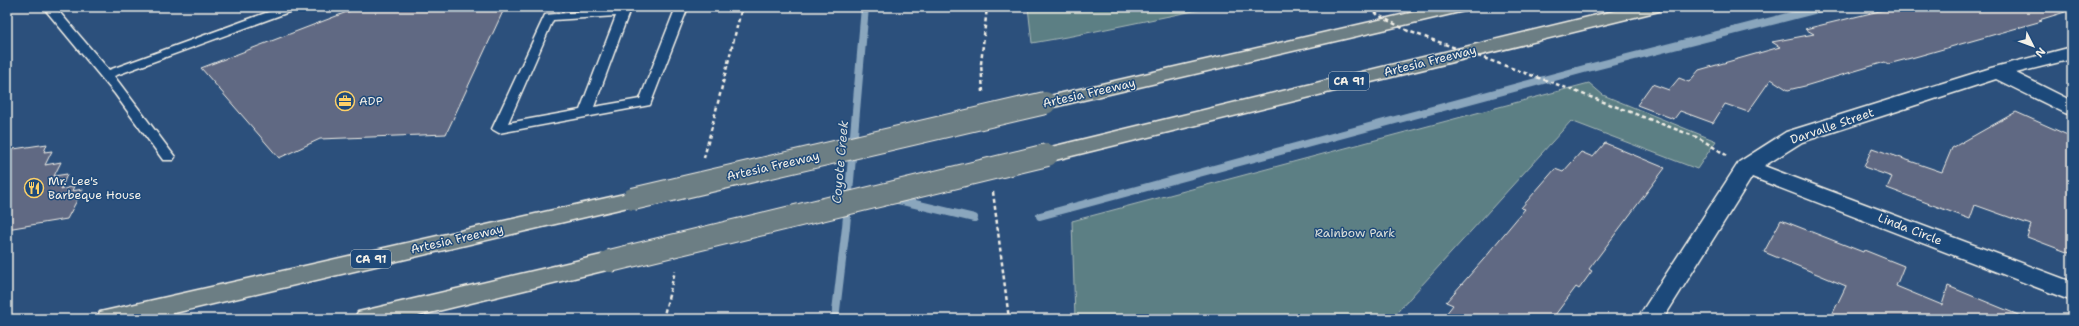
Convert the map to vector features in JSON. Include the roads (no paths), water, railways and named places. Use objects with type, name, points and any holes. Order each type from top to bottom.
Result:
[{"type":"highway","name":"Artesia Freeway","points":[[109,319],[1460,7]]},
{"type":"highway","name":"Artesia Freeway","points":[[367,319],[1652,7]]},
{"type":"street","name":"Darvalle Street","points":[[1650,319],[1747,167],[1794,137],[1998,72],[2072,53]]},
{"type":"street","points":[[1998,72],[2072,109]]},
{"type":"street","name":"Linda Circle","points":[[1747,167],[2072,292]]},
{"type":"lane","points":[[49,7],[106,75],[168,157]]},
{"type":"lane","points":[[106,75],[293,7]]},
{"type":"lane","points":[[585,114],[623,12],[549,16],[500,129],[585,114],[645,102],[682,7]]},
{"type":"waterway","name":"Coyote Creek","points":[[835,319],[846,227],[865,7]]},
{"type":"waterway","points":[[1040,216],[1584,69],[1826,7]]},
{"type":"waterway","points":[[894,199],[974,218]]},
{"type":"place","name":"ADP","points":[[345,101]]},
{"type":"place","name":"Mr. Lee's Barbeque House","points":[[34,188]]},
{"type":"park label","name":"Rainbow Park","points":[[1355,233]]}]
